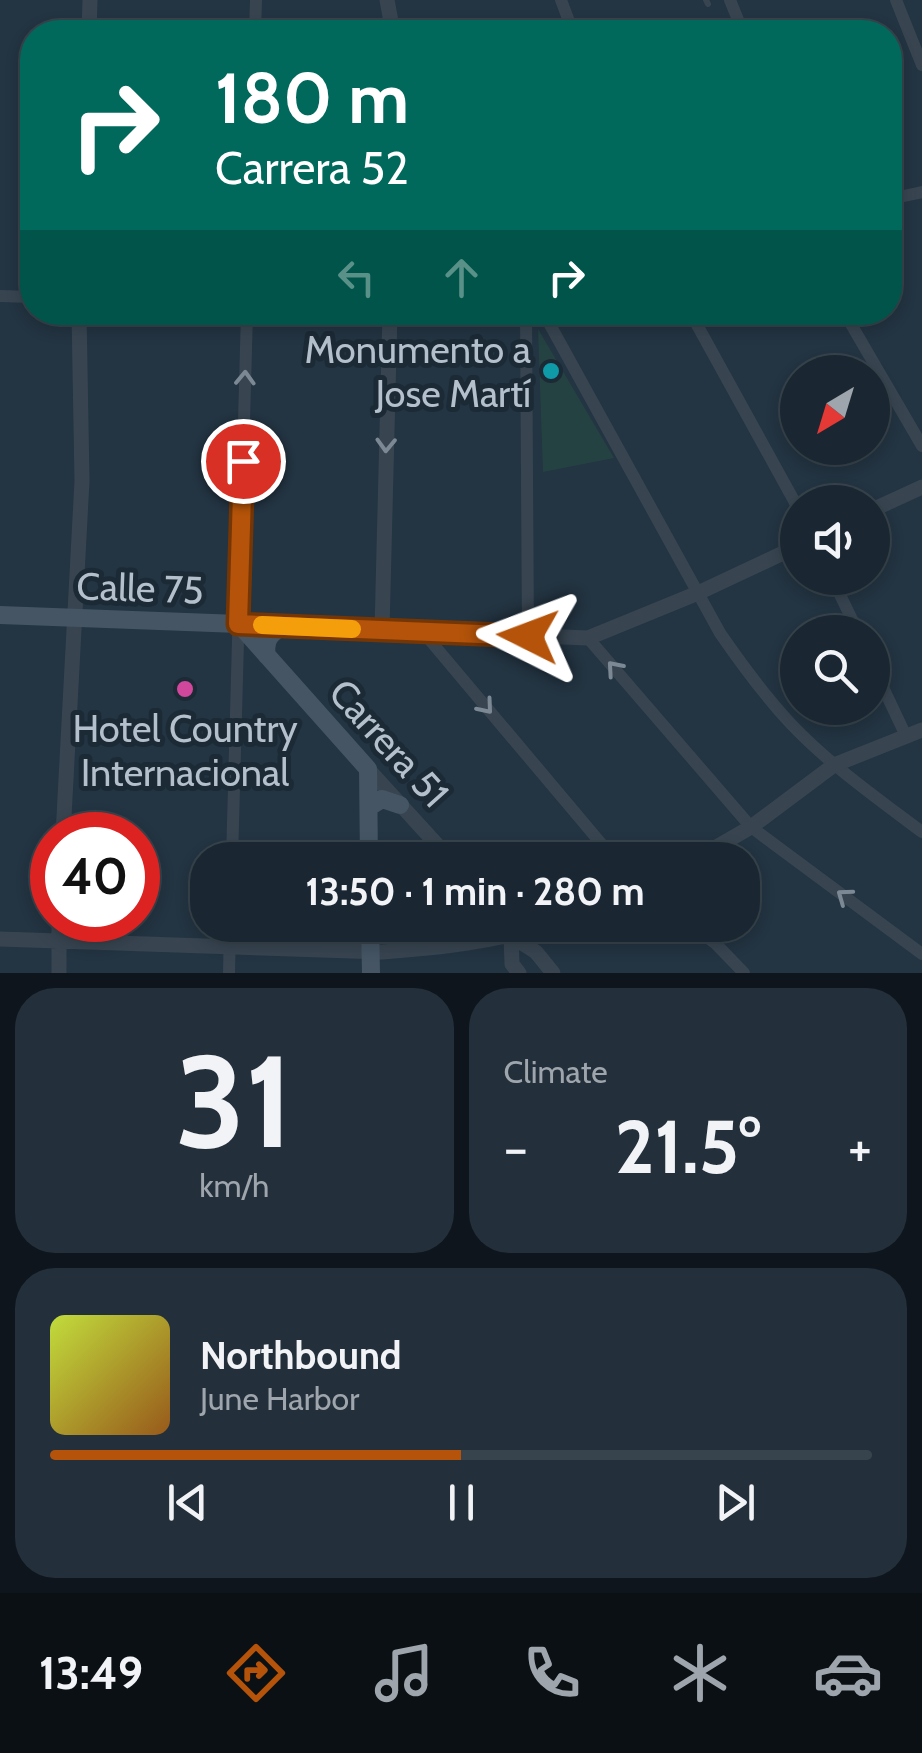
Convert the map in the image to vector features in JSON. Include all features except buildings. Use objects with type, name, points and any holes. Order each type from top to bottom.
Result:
[{"type":"main road","name":"Calle 75","points":[[0,615],[238,624]]},
{"type":"main road","name":"Carrera 51","points":[[238,624],[368,769]]},
{"type":"main road","points":[[267,656],[270,634],[284,627]]},
{"type":"main road","points":[[368,769],[370,842]]},
{"type":"main road","points":[[369,808],[382,799],[400,805]]},
{"type":"main road","points":[[371,942],[371,973]]},
{"type":"street","points":[[896,0],[922,65]]},
{"type":"street","points":[[65,812],[82,481],[79,325]]},
{"type":"street","points":[[232,842],[247,325]]},
{"type":"street","points":[[382,630],[390,325]]},
{"type":"street","points":[[526,325],[528,636]]},
{"type":"street","points":[[550,325],[698,592],[750,675],[792,725],[834,764],[922,832]]},
{"type":"street","points":[[697,325],[785,485]]},
{"type":"street","points":[[852,325],[922,446]]},
{"type":"street","points":[[890,502],[922,487]]},
{"type":"street","name":"Calle 75","points":[[238,624],[588,638],[780,554]]},
{"type":"street","points":[[424,632],[600,842]]},
{"type":"street","points":[[588,638],[750,826],[922,954]]},
{"type":"street","points":[[724,842],[834,764],[914,733],[890,694]]},
{"type":"street","name":"Carrera 51","points":[[368,769],[434,842]]},
{"type":"street","points":[[0,939],[30,940]]},
{"type":"street","points":[[58,942],[59,973]]},
{"type":"street","points":[[101,942],[371,952],[444,948],[467,942]]},
{"type":"street","points":[[509,942],[512,964],[519,973]]},
{"type":"street","points":[[523,942],[553,973]]},
{"type":"street","points":[[710,942],[744,973]]},
{"type":"street","points":[[229,973],[230,945]]},
{"type":"lane","points":[[444,948],[446,942]]},
{"type":"green space","points":[[538,329],[614,458],[543,472]]},
{"type":"slow traffic","points":[[262,625],[352,629]]},
{"type":"place","name":"Monumento a Jose Martí","points":[[551,371]]},
{"type":"place","name":"Hotel Country Internacional","points":[[185,689]]},
{"type":"route","points":[[243,461],[238,624],[528,636]]}]
